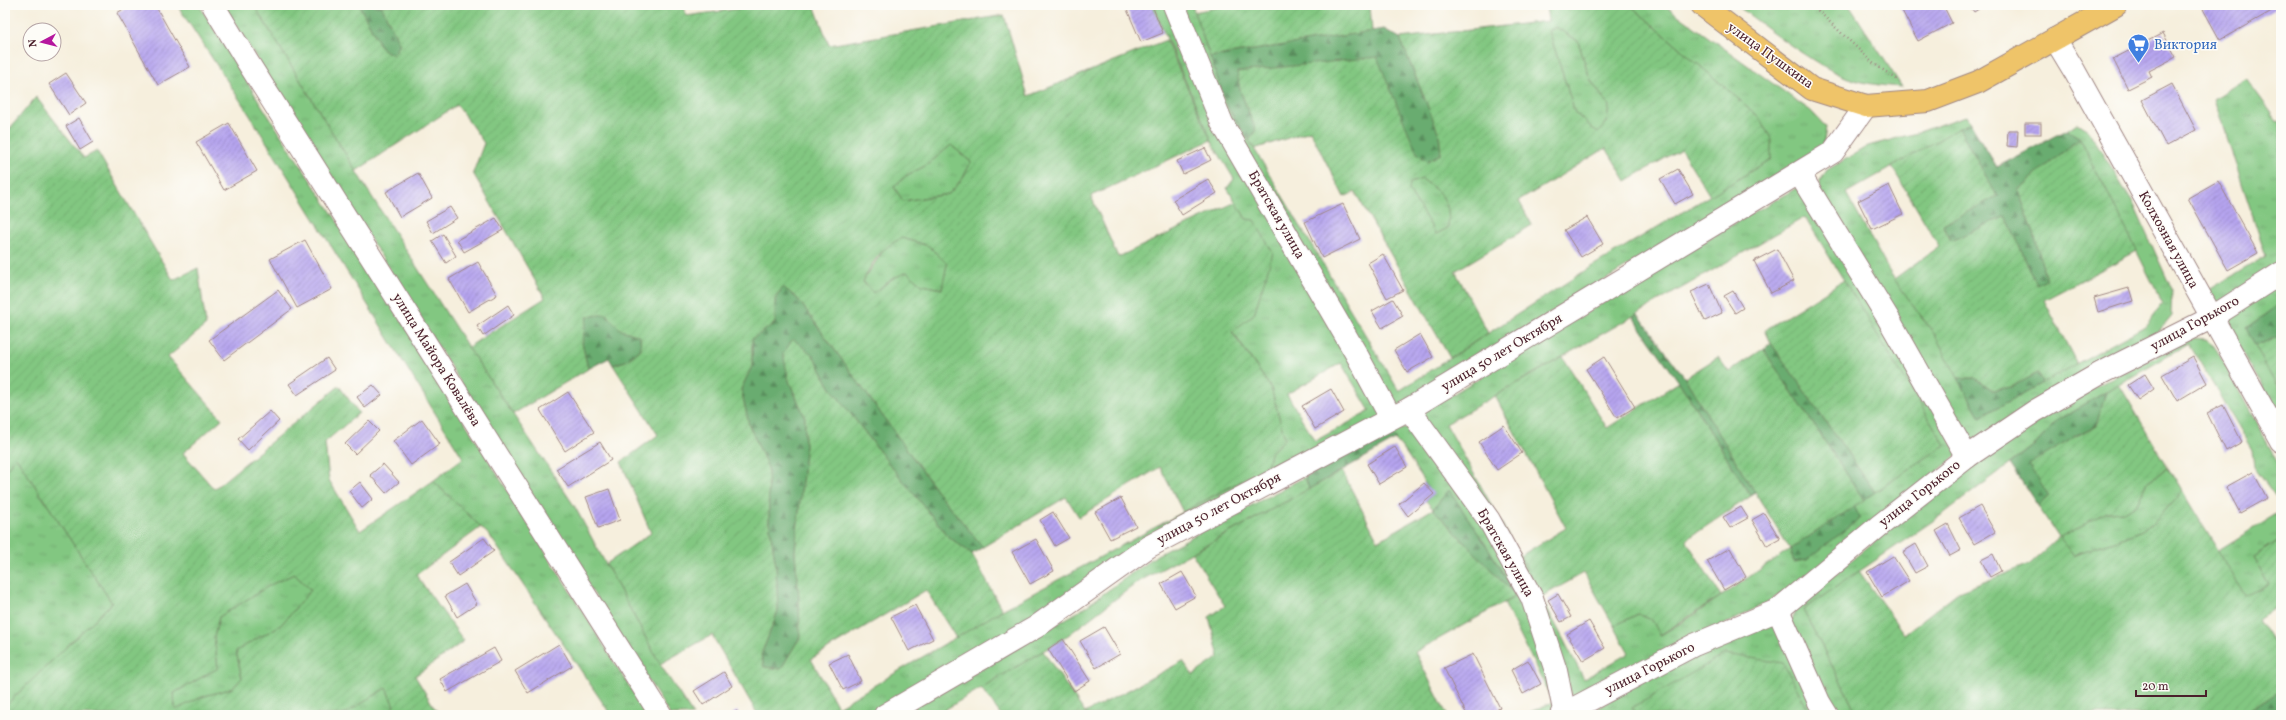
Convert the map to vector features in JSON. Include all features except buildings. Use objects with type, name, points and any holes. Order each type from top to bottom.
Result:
[{"type":"main road","name":"улица Пушкина","points":[[1702,5],[1812,89],[1866,106]]},
{"type":"main road","points":[[1866,106],[1928,101],[1978,82],[2116,5]]},
{"type":"street","name":"улица Майора Ковалёва","points":[[213,5],[251,68],[661,715]]},
{"type":"street","name":"Братская улица","points":[[1174,5],[1222,123],[1358,357],[1400,414],[1489,520],[1532,598],[1556,671],[1564,714]]},
{"type":"street","name":"Колхозная улица","points":[[2055,39],[2075,72],[2281,441]]},
{"type":"street","name":"улица 50 лет Октября","points":[[885,715],[1036,627],[1148,547],[1400,414],[1833,152],[1866,106]]},
{"type":"street","points":[[1799,173],[1888,318],[1967,457]]},
{"type":"street","name":"улица Горького","points":[[1564,714],[1694,645],[1778,610],[1879,526],[1967,457],[2035,411],[2095,377],[2211,318],[2281,273]]},
{"type":"street","points":[[1778,610],[1819,702],[1827,715]]},
{"type":"path","points":[[1812,5],[1873,64],[1928,101]]},
{"type":"green space","points":[[177,5],[199,5],[266,112],[392,305],[647,715],[611,715],[490,536],[433,481],[463,458],[249,114]]},
{"type":"green space","points":[[223,5],[254,5],[367,189],[468,347],[575,507],[660,664],[693,715],[670,715]]},
{"type":"green space","points":[[254,5],[359,5],[382,49],[393,55],[400,45],[381,5],[684,5],[686,16],[765,5],[814,5],[829,45],[1004,15],[1028,96],[1166,40],[1211,140],[1091,196],[1118,257],[1236,202],[1246,219],[1254,220],[1273,253],[1254,314],[1232,332],[1271,388],[1285,439],[1270,453],[1267,467],[1183,512],[1160,467],[1079,517],[1066,497],[983,547],[940,495],[798,299],[783,287],[775,299],[775,323],[752,339],[752,366],[741,389],[749,425],[768,468],[769,522],[776,567],[778,611],[761,655],[764,667],[781,669],[800,637],[799,598],[795,552],[805,453],[805,417],[789,381],[783,354],[793,339],[813,355],[830,387],[890,465],[950,538],[972,554],[1002,610],[956,638],[926,590],[811,659],[838,707],[824,715],[758,715],[712,635],[660,664],[606,564],[651,533],[621,462],[658,435],[613,365],[626,361],[641,349],[640,336],[621,330],[606,314],[587,317],[582,343],[588,369],[513,414],[468,347],[545,298],[473,173],[484,143],[457,105],[356,171]],"holes":[[[951,145],[971,162],[963,178],[949,194],[903,201],[894,187],[907,175],[927,165]],[[902,238],[929,246],[947,264],[942,289],[922,285],[907,272],[892,279],[873,293],[863,282],[870,267],[878,256],[888,246]]]},
{"type":"green space","points":[[359,5],[381,5],[400,45],[393,55],[382,49]]},
{"type":"green space","points":[[1152,5],[1169,5],[1383,416],[867,715],[824,715],[1002,610],[1267,467],[1270,453],[1285,439],[1271,388],[1232,331],[1254,314],[1262,287],[1246,219],[1227,188],[1234,179],[1213,144]],"holes":[[[1341,363],[1370,411],[1315,441],[1287,394]]]},
{"type":"green space","points":[[1179,5],[1192,5],[1228,108],[1249,140],[1399,391],[1589,268],[1771,159],[1759,117],[1630,5],[1664,5],[1811,111],[1826,127],[1824,142],[1812,154],[1391,410],[1226,119]]},
{"type":"green space","points":[[1229,5],[1370,5],[1372,31],[1210,57],[1194,12]]},
{"type":"green space","points":[[1546,5],[1630,5],[1759,117],[1771,139],[1771,159],[1710,196],[1681,149],[1626,181],[1606,148],[1519,201],[1532,225],[1455,271],[1488,333],[1450,358],[1355,192],[1344,197],[1310,131],[1254,149],[1249,140],[1256,130],[1240,90],[1237,72],[1377,57],[1417,153],[1427,161],[1441,154],[1439,134],[1400,38],[1548,21]],"holes":[[[1556,27],[1578,41],[1590,79],[1609,106],[1607,122],[1598,133],[1575,113],[1549,31]],[[1422,179],[1440,194],[1444,199],[1448,211],[1448,228],[1436,234],[1409,191],[1410,183]]]},
{"type":"green space","points":[[1736,5],[1849,5],[1902,87],[1861,82],[1834,72],[1790,45]]},
{"type":"green space","points":[[1556,27],[1578,41],[1590,79],[1609,106],[1607,122],[1598,133],[1575,113],[1549,31]]},
{"type":"green space","points":[[1384,29],[1400,38],[1439,134],[1441,154],[1427,161],[1417,154],[1397,108],[1240,90],[1256,130],[1249,140],[1228,108],[1210,57]]},
{"type":"green space","points":[[2246,78],[2278,122],[2281,120],[2281,267],[2219,309],[2207,291],[2266,256],[2214,99]]},
{"type":"green space","points":[[36,97],[84,158],[97,151],[173,280],[198,268],[206,325],[168,357],[222,419],[183,453],[214,489],[339,386],[359,413],[325,442],[329,480],[360,531],[433,481],[481,527],[416,575],[464,641],[415,676],[439,715],[386,715],[394,706],[386,688],[343,715],[5,715],[5,706],[112,603],[16,457],[5,471],[5,134]],"holes":[[[294,574],[311,590],[281,625],[236,651],[242,678],[233,688],[202,697],[175,710],[174,693],[218,668],[214,637],[219,617],[270,585]]]},
{"type":"green space","points":[[1966,116],[1970,123],[1846,193],[1889,271],[1935,335],[1980,417],[2145,326],[2163,304],[2080,138],[2067,130],[2077,123],[2088,130],[2134,205],[2172,290],[2171,315],[2157,332],[2055,394],[1968,443],[1820,199],[1819,182],[1827,170],[1868,146],[1916,133]]},
{"type":"green space","points":[[1970,123],[1997,167],[2067,130],[2080,138],[2018,190],[2034,233],[2046,280],[2037,285],[2006,216],[1951,241],[1943,225],[1996,196],[1959,128]]},
{"type":"green space","points":[[1959,128],[1997,196],[1943,225],[1951,241],[2006,216],[2037,285],[2046,280],[2034,233],[2018,190],[2080,138],[2137,251],[2044,300],[2077,364],[2042,383],[2038,373],[2011,387],[1993,390],[1975,378],[1958,378],[1935,335],[1894,279],[1939,246],[1892,167]]},
{"type":"green space","points":[[951,145],[971,162],[963,178],[949,194],[903,201],[894,187],[907,175],[927,165]]},
{"type":"green space","points":[[1422,179],[1440,194],[1444,199],[1448,211],[1448,228],[1436,234],[1409,191],[1410,183]]},
{"type":"green space","points":[[1800,186],[1960,453],[1810,576],[1764,604],[1574,702],[1563,668],[1420,414],[1728,227]],"holes":[[[1805,217],[1945,445],[1854,506],[1859,519],[1794,562],[1790,549],[1689,618],[1661,635],[1652,620],[1638,614],[1614,626],[1629,653],[1584,679],[1520,556],[1446,424]]]},
{"type":"green space","points":[[902,238],[929,246],[947,264],[943,289],[922,285],[907,272],[892,279],[873,293],[863,281],[886,246]]},
{"type":"green space","points":[[1844,280],[1945,445],[1875,492],[1771,343],[1765,330]]},
{"type":"green space","points":[[2281,281],[2281,303],[2246,328],[2281,393],[2281,419],[2224,320]]},
{"type":"green space","points":[[783,287],[798,299],[940,495],[983,547],[972,554],[950,538],[890,465],[830,387],[813,355],[789,381],[805,417],[805,453],[795,552],[799,598],[800,637],[781,669],[764,667],[761,655],[778,611],[776,567],[769,522],[768,468],[749,425],[741,389],[752,366],[752,339],[775,323],[775,299]]},
{"type":"green space","points":[[2281,303],[2281,335],[2255,346],[2246,328]]},
{"type":"green space","points":[[606,313],[621,330],[640,336],[641,349],[626,361],[613,365],[609,358],[588,369],[582,343],[587,317]]},
{"type":"green space","points":[[1638,314],[1685,378],[1756,493],[1751,496],[1679,382],[1633,317]]},
{"type":"green space","points":[[2281,335],[2281,382],[2276,385],[2255,346]]},
{"type":"green space","points":[[2194,338],[2206,339],[2214,345],[2281,468],[2281,504],[2254,467],[2252,450],[2189,344],[2059,419],[2036,444],[1943,514],[1803,610],[1858,715],[1834,715],[1791,623],[1797,605],[1965,467],[2092,388]]},
{"type":"green space","points":[[1771,343],[1875,492],[1864,500],[1763,349]]},
{"type":"green space","points":[[1763,349],[1864,500],[1790,549],[1685,378],[1718,357],[1729,372]]},
{"type":"green space","points":[[1563,357],[1607,428],[1679,382],[1751,496],[1686,540],[1721,596],[1660,635],[1652,620],[1638,614],[1614,626],[1584,573],[1541,597],[1520,556],[1566,528],[1495,396]]},
{"type":"green space","points":[[2038,373],[2042,383],[1980,417],[1958,378],[1975,378],[1993,390],[2011,387]]},
{"type":"green space","points":[[2119,384],[2168,468],[2148,481],[2137,504],[2126,511],[2106,512],[2060,538],[2074,555],[2125,537],[2148,527],[2164,512],[2182,491],[2245,595],[2269,584],[2253,557],[2281,539],[2281,603],[2258,619],[2281,654],[2281,690],[2243,715],[1858,715],[1803,610],[1859,571],[1904,634],[1958,592],[2030,564],[2059,538],[2038,506],[2049,496],[2029,464],[2096,425],[2106,392]]},
{"type":"green space","points":[[2106,392],[2096,425],[2074,437],[2049,496],[2038,506],[2010,464],[2036,444],[2059,419]]},
{"type":"green space","points":[[1410,428],[1487,526],[1528,604],[1560,710],[1548,715],[1523,715],[1553,702],[1504,603],[1516,596],[1490,551],[1449,491],[1433,509],[1426,501],[1433,494],[1400,445],[1385,431]]},
{"type":"green space","points":[[1385,431],[1397,439],[1309,489],[1305,477]]},
{"type":"green space","points":[[16,457],[112,603],[5,706],[5,471]]},
{"type":"green space","points":[[2168,468],[2182,491],[2164,512],[2148,527],[2125,537],[2074,555],[2059,538],[2106,512],[2126,511],[2137,504],[2148,481]]},
{"type":"green space","points":[[1342,471],[1378,541],[1433,509],[1516,596],[1415,652],[1447,715],[1001,715],[981,688],[1043,651],[1085,713],[1183,661],[1193,675],[1219,657],[1209,617],[1225,606],[1192,553]]},
{"type":"green space","points":[[1305,477],[1309,489],[1138,582],[1063,639],[936,715],[900,715],[1081,610],[1157,555]]},
{"type":"green space","points":[[1449,490],[1490,551],[1516,596],[1433,509]]},
{"type":"green space","points":[[1854,506],[1860,518],[1807,560],[1794,562],[1790,549]]},
{"type":"green space","points":[[2281,511],[2281,539],[2253,557],[2269,584],[2245,596],[2217,551]]},
{"type":"green space","points":[[294,574],[311,590],[281,625],[236,651],[242,678],[233,688],[202,697],[175,711],[174,693],[218,668],[214,637],[219,617],[270,585]]},
{"type":"green space","points":[[1772,624],[1782,634],[1821,715],[1811,715],[1806,707],[1632,708],[1636,715],[1586,715],[1683,656]]},
{"type":"green space","points":[[1725,654],[1783,663],[1811,715],[1636,715],[1632,708]]},
{"type":"green space","points":[[386,688],[394,706],[386,715],[343,715]]},
{"type":"green space","points":[[2281,690],[2281,715],[2243,715]]},
{"type":"place","name":"Виктория","points":[[2138,64]]}]
